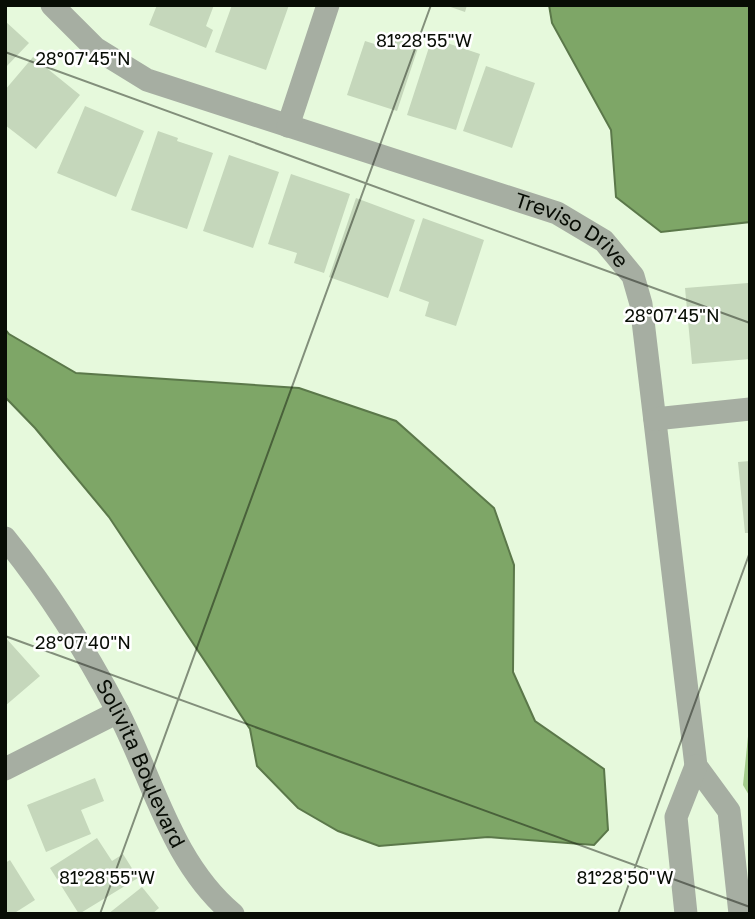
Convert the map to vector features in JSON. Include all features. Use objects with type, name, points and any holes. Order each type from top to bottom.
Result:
[{"type":"street","name":"Treviso Drive","points":[[52,5],[95,48],[147,80],[557,213],[604,242],[633,276],[641,304],[696,765],[676,817],[686,914]]},
{"type":"street","points":[[288,126],[328,5]]},
{"type":"street","points":[[655,419],[750,409]]},
{"type":"street","name":"Solivita Boulevard","points":[[5,538],[47,593],[118,712],[141,759],[177,847],[193,871],[228,912]]},
{"type":"street","points":[[5,769],[118,712]]},
{"type":"street","name":"Treviso Drive","points":[[696,765],[729,811],[740,914]]},
{"type":"shaded area","points":[[549,5],[750,5],[750,222],[661,232],[616,197],[611,130],[552,23]]},
{"type":"shaded area","points":[[5,329],[9,334],[76,373],[299,388],[396,421],[494,508],[514,565],[513,672],[535,721],[604,769],[608,830],[594,845],[488,837],[379,846],[338,831],[298,808],[257,766],[250,729],[109,517],[35,428],[5,397]]},
{"type":"shaded area","points":[[750,717],[750,797],[743,785]]},
{"type":"building","points":[[157,5],[214,5],[206,26],[213,30],[206,48],[149,25]]},
{"type":"building","points":[[232,5],[289,5],[266,70],[215,52]]},
{"type":"building","points":[[445,5],[467,5],[465,12]]},
{"type":"building","points":[[5,21],[29,43],[5,68]]},
{"type":"building","points":[[385,34],[419,45],[397,111],[347,95],[365,41],[381,46]]},
{"type":"building","points":[[432,38],[480,54],[456,130],[407,115]]},
{"type":"building","points":[[33,57],[80,95],[36,149],[5,125],[5,90]]},
{"type":"building","points":[[486,66],[535,83],[512,148],[463,131]]},
{"type":"building","points":[[85,106],[144,131],[116,197],[57,173]]},
{"type":"building","points":[[158,131],[178,138],[177,141],[213,153],[187,229],[131,210]]},
{"type":"building","points":[[229,155],[279,172],[253,248],[203,231]]},
{"type":"building","points":[[291,174],[350,194],[324,273],[294,263],[297,253],[268,244]]},
{"type":"building","points":[[356,198],[415,220],[388,298],[329,277]]},
{"type":"building","points":[[423,218],[484,240],[456,326],[425,316],[429,302],[399,291]]},
{"type":"building","points":[[748,283],[750,359],[692,364],[685,288]]},
{"type":"building","points":[[750,461],[750,533],[745,533],[738,462]]},
{"type":"building","points":[[5,637],[40,676],[5,706]]},
{"type":"building","points":[[95,778],[104,801],[81,810],[91,834],[46,852],[27,805]]},
{"type":"building","points":[[97,838],[112,861],[123,854],[138,878],[79,914],[50,868]]},
{"type":"building","points":[[10,860],[35,900],[13,914],[5,914],[5,863]]},
{"type":"building","points":[[142,887],[159,908],[152,914],[108,914]]}]
